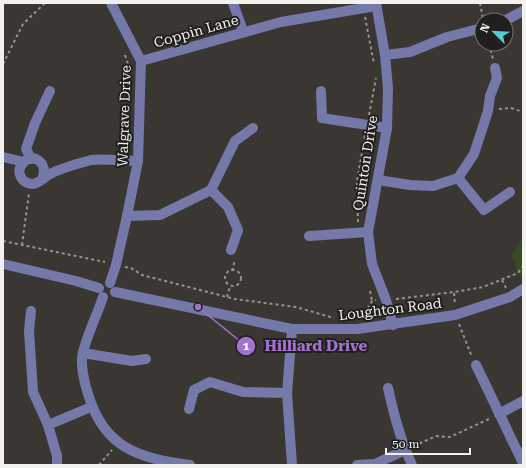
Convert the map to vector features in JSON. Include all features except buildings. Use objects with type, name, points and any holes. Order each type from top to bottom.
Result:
[{"type":"street","name":"Walgrave Drive","points":[[111,3],[141,61],[138,161],[116,265],[113,287]]},
{"type":"street","points":[[233,3],[244,32]]},
{"type":"street","name":"Coppin Lane","points":[[141,61],[281,22],[362,9],[376,5]]},
{"type":"street","name":"Quinton Drive","points":[[376,5],[385,55],[388,88],[386,128],[378,180],[363,233],[393,325]]},
{"type":"street","points":[[514,16],[523,11]]},
{"type":"street","points":[[385,55],[410,52],[447,37],[474,30]]},
{"type":"street","points":[[378,180],[410,185],[433,186],[458,178],[474,154],[488,111],[490,96],[497,78],[495,68]]},
{"type":"street","points":[[50,91],[35,124],[26,149],[27,160],[20,169],[20,177],[26,182],[30,184],[38,182],[57,171],[93,160],[138,161]]},
{"type":"street","points":[[321,91],[319,118],[386,128]]},
{"type":"street","points":[[127,216],[160,215],[211,190],[235,141],[253,128]]},
{"type":"street","points":[[3,157],[27,160],[35,159],[57,171]]},
{"type":"street","points":[[42,163],[45,171],[42,180]]},
{"type":"street","points":[[458,178],[484,210],[510,192]]},
{"type":"street","points":[[211,190],[228,207],[238,230],[231,250]]},
{"type":"street","points":[[309,236],[363,233]]},
{"type":"street","points":[[3,264],[76,281],[101,292],[111,297],[113,287],[102,284],[101,292],[83,353],[84,381],[92,407],[103,428],[118,443],[140,455],[162,462],[190,465]]},
{"type":"street","name":"Loughton Road","points":[[113,287],[292,329],[357,329],[455,315],[510,296],[523,289]]},
{"type":"street","points":[[31,311],[29,331],[34,392],[48,426],[57,456],[57,465]]},
{"type":"street","points":[[292,329],[287,393],[292,465]]},
{"type":"street","points":[[83,353],[132,361],[146,359]]},
{"type":"street","points":[[476,365],[523,463]]},
{"type":"street","points":[[189,409],[194,390],[210,382],[243,392],[287,393]]},
{"type":"street","points":[[388,388],[394,419],[412,465]]},
{"type":"street","points":[[500,414],[523,401]]},
{"type":"street","points":[[48,426],[92,407]]},
{"type":"street","points":[[357,465],[375,464],[405,450]]},
{"type":"path","points":[[3,64],[23,24],[45,3]]},
{"type":"path","points":[[362,9],[367,21],[375,69]]},
{"type":"path","points":[[491,52],[495,68]]},
{"type":"path","points":[[124,54],[130,72]]},
{"type":"path","points":[[363,233],[357,181],[376,76]]},
{"type":"path","points":[[488,111],[511,108],[523,112]]},
{"type":"path","points":[[22,245],[30,184]]},
{"type":"path","points":[[3,240],[131,268],[142,275],[235,299],[296,307],[339,320]]},
{"type":"path","points":[[101,262],[108,258]]},
{"type":"path","points":[[372,301],[454,292],[483,287],[518,273],[523,266]]},
{"type":"path","points":[[229,271],[234,271],[240,276],[240,281],[235,286],[230,286],[226,282],[225,277],[229,271]]},
{"type":"path","points":[[227,297],[230,286]]},
{"type":"path","points":[[345,318],[363,313],[368,309],[372,301],[369,286]]},
{"type":"path","points":[[454,292],[455,315],[476,365]]},
{"type":"path","points":[[405,450],[436,436],[450,437],[500,414]]},
{"type":"path","points":[[100,465],[118,443]]},
{"type":"green space","points":[[523,238],[523,281],[518,273],[512,254]]},
{"type":"place","name":"Hilliard Drive","points":[[198,307]]}]
